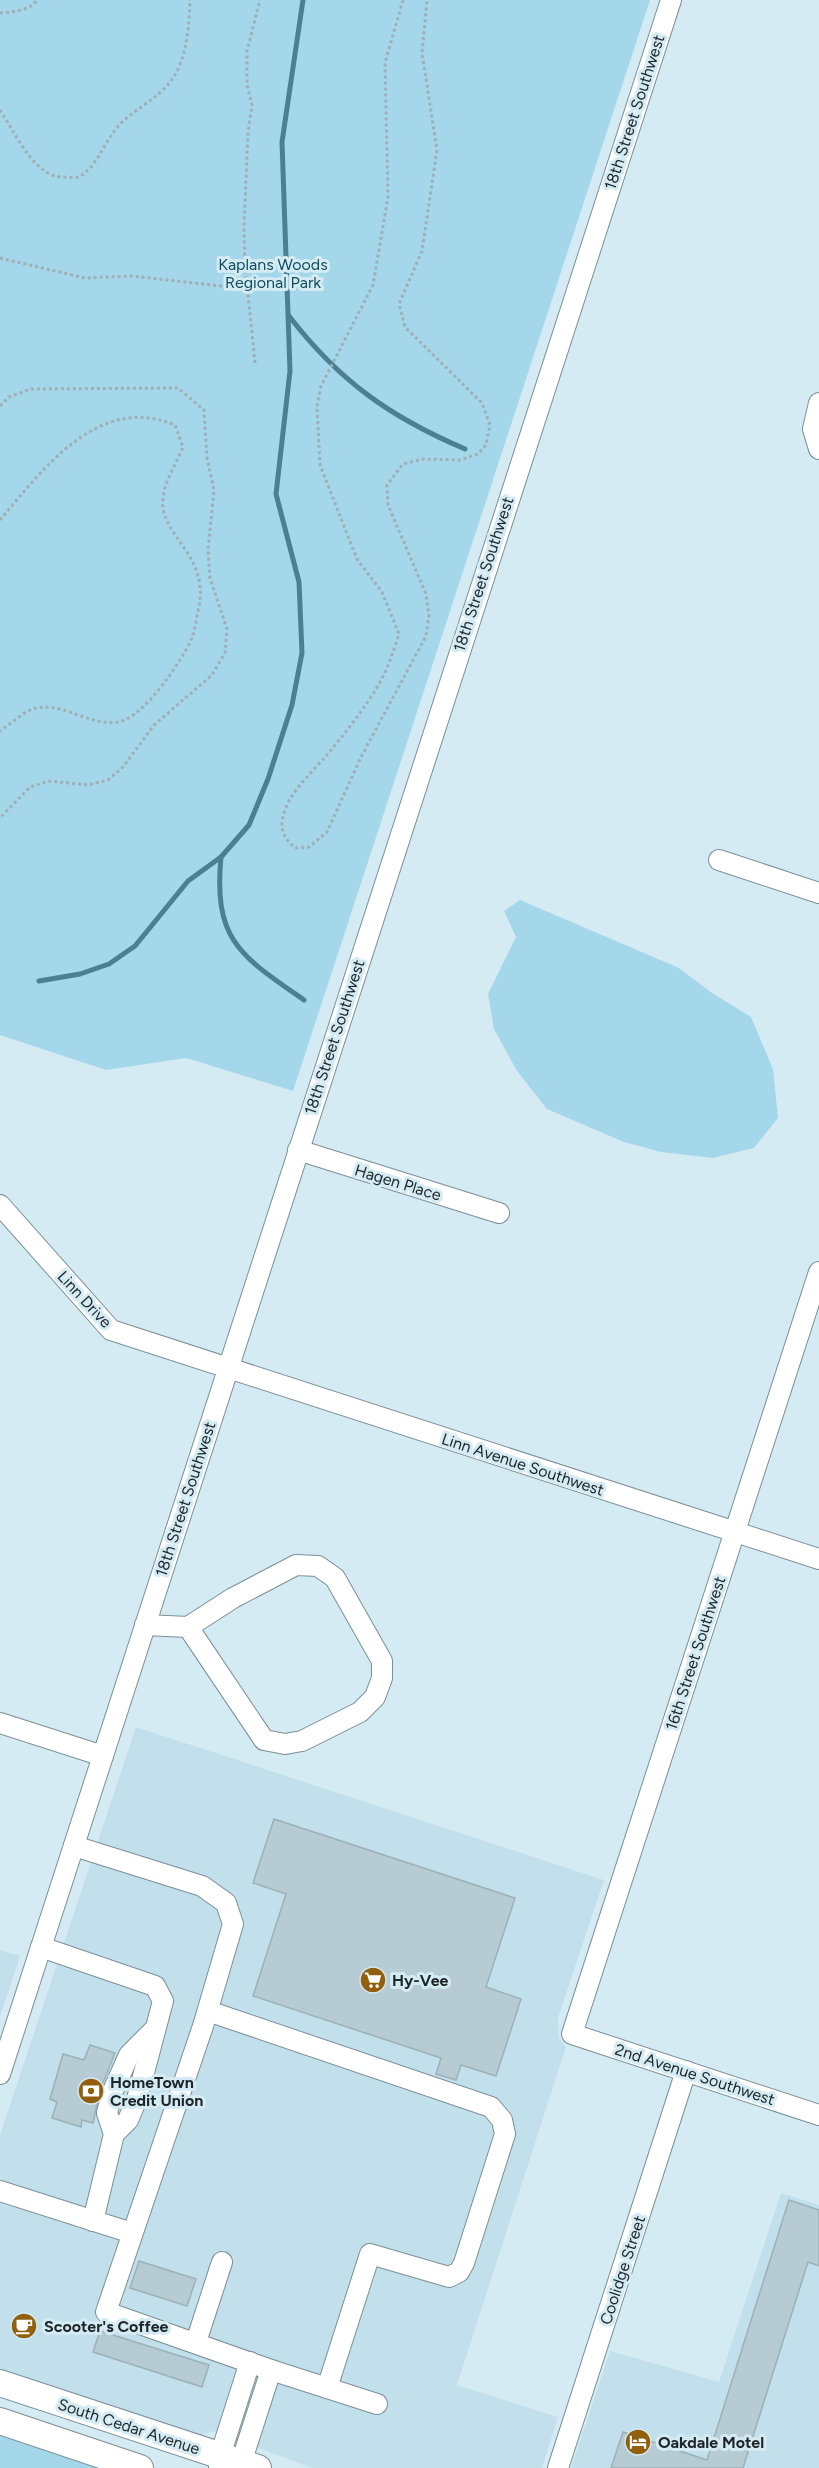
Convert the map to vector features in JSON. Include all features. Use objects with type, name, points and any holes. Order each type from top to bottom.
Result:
[{"type":"main road","name":"South Cedar Avenue","points":[[0,2383],[235,2464]]},
{"type":"main road","points":[[0,2421],[140,2468]]},
{"type":"street","name":"18th Street Southwest","points":[[0,2074],[671,0]]},
{"type":"street","points":[[819,404],[813,429],[819,449]]},
{"type":"street","points":[[719,860],[819,892]]},
{"type":"street","name":"Hagen Place","points":[[298,1150],[499,1214]]},
{"type":"street","name":"Linn Drive","points":[[0,1205],[111,1330],[227,1369]]},
{"type":"street","name":"16th Street Southwest","points":[[572,2034],[819,1272]]},
{"type":"street","name":"Linn Avenue Southwest","points":[[227,1369],[819,1559]]},
{"type":"street","points":[[145,1625],[188,1627],[233,1598],[296,1566],[318,1566],[335,1578],[357,1612],[382,1661],[382,1678],[375,1697],[360,1712],[302,1741],[285,1744],[264,1740],[188,1627]]},
{"type":"street","points":[[0,1723],[102,1756]]},
{"type":"street","points":[[74,1846],[202,1886],[226,1903],[233,1924],[231,1938],[208,2011],[106,2312],[271,2370],[377,2404]]},
{"type":"street","points":[[41,1947],[156,1986],[163,2001],[154,2030],[129,2055],[112,2093],[107,2113],[114,2134],[93,2221]]},
{"type":"street","points":[[208,2011],[491,2107],[502,2120],[505,2134],[464,2263],[459,2272],[449,2277],[369,2254],[327,2388]]},
{"type":"street","name":"2nd Avenue Southwest","points":[[572,2034],[819,2115]]},
{"type":"street","name":"Coolidge Street","points":[[558,2468],[686,2072]]},
{"type":"street","points":[[0,2191],[132,2233]]},
{"type":"street","points":[[196,2342],[222,2262]]},
{"type":"street","points":[[235,2464],[250,2362]]},
{"type":"street","points":[[235,2464],[271,2370]]},
{"type":"path","points":[[0,13],[16,12],[34,4],[37,0]]},
{"type":"path","points":[[0,110],[37,165],[55,176],[77,177],[92,167],[105,142],[121,123],[158,97],[178,70],[188,42],[190,0]]},
{"type":"path","points":[[255,363],[247,289],[245,176],[252,105],[247,85],[247,51],[260,0]]},
{"type":"path","points":[[403,0],[385,63],[388,196],[373,285],[321,386],[317,406],[320,465],[357,559],[382,592],[399,634],[390,662],[375,690],[326,756],[306,777],[287,805],[282,825],[284,836],[296,848],[309,847],[327,832],[361,757],[426,636],[429,615],[426,594],[388,505],[387,485],[403,464],[423,459],[460,460],[478,454],[486,445],[490,425],[482,404],[405,327],[399,304],[422,251],[437,150],[422,53],[427,0]]},
{"type":"path","points":[[0,258],[85,278],[132,276],[247,289]]},
{"type":"path","points":[[0,406],[9,397],[30,388],[178,388],[204,410],[207,458],[214,490],[208,550],[210,578],[227,630],[225,653],[212,675],[154,725],[123,767],[108,780],[88,785],[49,781],[30,786],[0,818]]},
{"type":"path","points":[[0,520],[44,468],[81,436],[116,419],[156,417],[175,425],[183,447],[162,499],[169,525],[193,559],[200,579],[201,599],[192,638],[152,700],[132,717],[118,722],[95,721],[52,707],[31,710],[0,731]]},
{"type":"shaded area","points":[[136,1727],[604,1880],[558,2018],[559,2038],[566,2047],[457,2385],[558,2417],[542,2468],[312,2468],[213,2431],[200,2436],[0,2371],[0,2135]]},
{"type":"shaded area","points":[[0,1950],[20,1956],[0,2017]]},
{"type":"shaded area","points":[[781,2193],[819,2205],[819,2468],[571,2468],[610,2351],[719,2382]]},
{"type":"green space","name":"Kaplans Woods Regional Park","points":[[0,0],[650,0],[293,1091],[186,1058],[106,1070],[0,1035]]},
{"type":"green space","points":[[520,900],[679,968],[712,993],[751,1017],[773,1069],[778,1118],[754,1148],[713,1158],[661,1152],[624,1142],[547,1109],[517,1071],[494,1029],[488,994],[516,937],[504,911]]},
{"type":"green space","points":[[0,2434],[107,2468],[0,2468]]},
{"type":"building","points":[[274,1819],[515,1898],[486,1987],[521,1999],[496,2076],[461,2065],[456,2080],[436,2074],[441,2058],[253,1996],[286,1894],[253,1883]]},
{"type":"building","name":"HomeTown Credit Union","points":[[90,2045],[115,2053],[100,2090],[93,2123],[82,2120],[81,2127],[52,2118],[57,2102],[50,2099],[63,2054],[84,2060]]},
{"type":"building","points":[[789,2200],[819,2210],[819,2266],[808,2262],[743,2468],[611,2468],[623,2432],[707,2460]]},
{"type":"building","points":[[139,2261],[196,2279],[187,2306],[130,2288]]},
{"type":"building","points":[[100,2331],[209,2365],[202,2387],[93,2352]]},
{"type":"waterway","points":[[39,981],[80,974],[109,964],[135,946],[188,881],[221,857],[249,825],[268,779],[292,705],[302,653],[299,582],[276,494],[290,371],[282,142],[303,0]]},
{"type":"waterway","points":[[289,316],[327,360],[368,395],[413,424],[465,449]]},
{"type":"waterway","points":[[221,857],[222,909],[227,928],[236,944],[263,971],[304,1000]]},
{"type":"place","name":"Hy-Vee","points":[[373,1980]]},
{"type":"place","name":"HomeTown Credit Union","points":[[91,2091]]},
{"type":"place","name":"Scooter's Coffee","points":[[24,2326]]},
{"type":"place","name":"Oakdale Motel","points":[[638,2442]]}]
